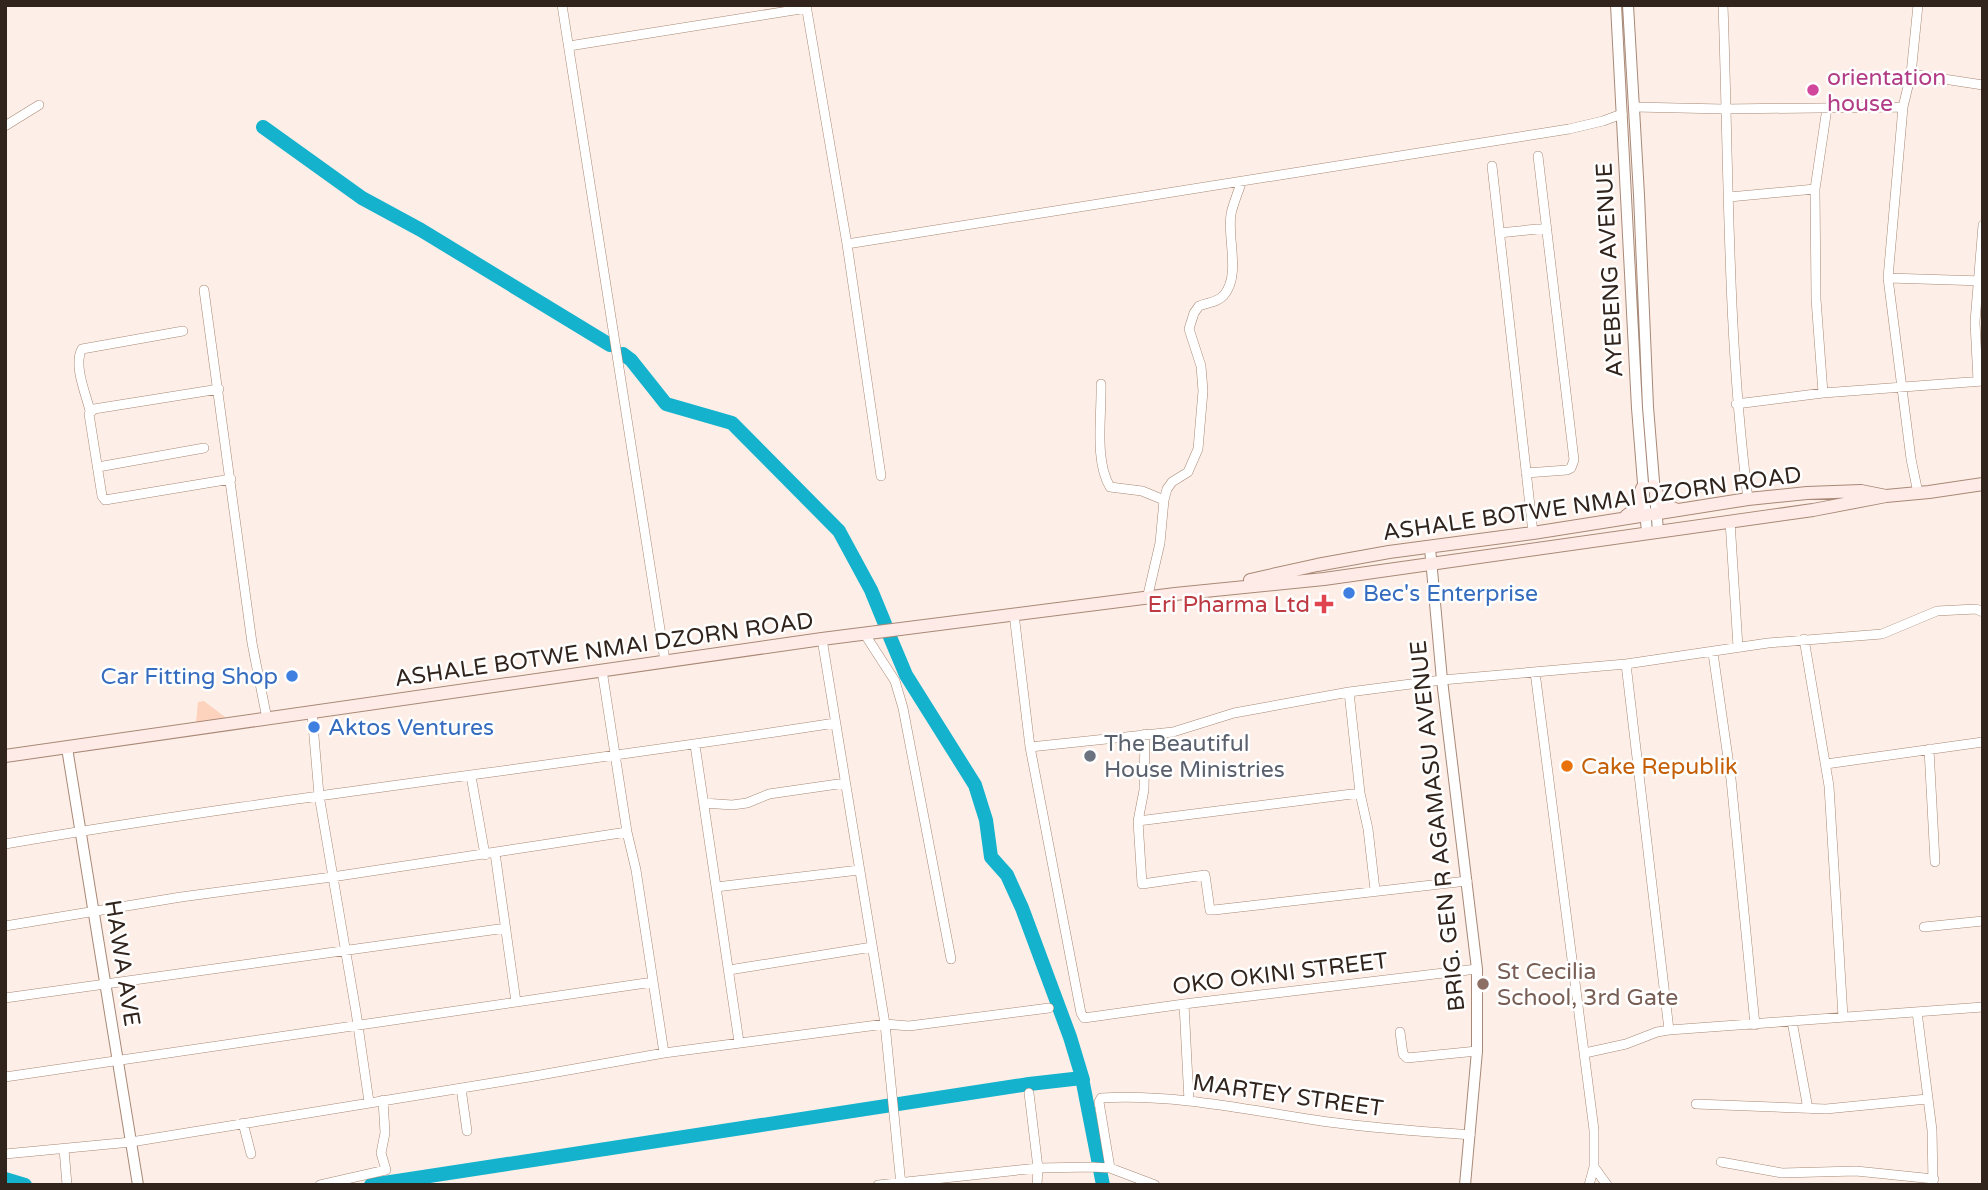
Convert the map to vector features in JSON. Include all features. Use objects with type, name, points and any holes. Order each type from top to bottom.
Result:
[{"type":"main road","name":"ASHALE BOTWE NMAI DZORN ROAD","points":[[5,757],[864,633],[1209,590],[1324,579],[1983,484]]},
{"type":"main road","points":[[1619,519],[1638,507],[1648,487],[1662,503],[1677,510]]},
{"type":"main road","name":"ASHALE BOTWE NMAI DZORN ROAD","points":[[1209,590],[1317,565],[1389,552],[1533,533],[1748,499],[1861,491],[1886,496]]},
{"type":"street","points":[[562,5],[665,661]]},
{"type":"street","name":"AYEBENG AVENUE","points":[[1616,5],[1652,532]]},
{"type":"street","name":"AYEBENG AVENUE","points":[[1628,5],[1648,407],[1648,487]]},
{"type":"street","points":[[1723,5],[1724,109],[1736,404],[1748,499]]},
{"type":"street","points":[[1918,5],[1911,74],[1903,107],[1888,278],[1911,460],[1918,493]]},
{"type":"street","points":[[569,46],[806,7],[847,244],[881,477]]},
{"type":"street","points":[[1911,74],[1983,85]]},
{"type":"street","points":[[5,126],[40,105]]},
{"type":"street","points":[[1634,107],[1903,107]]},
{"type":"street","points":[[1823,393],[1815,299],[1815,189],[1827,108]]},
{"type":"street","points":[[847,244],[1569,129],[1622,114]]},
{"type":"street","points":[[1526,473],[1567,470],[1571,468],[1574,460],[1538,156]]},
{"type":"street","points":[[1492,166],[1533,533]]},
{"type":"street","points":[[1147,599],[1160,542],[1164,500],[1172,482],[1188,472],[1198,449],[1203,391],[1201,366],[1189,328],[1199,306],[1223,297],[1230,284],[1231,212],[1241,183]]},
{"type":"street","points":[[1729,197],[1815,189]]},
{"type":"street","points":[[1736,404],[1823,393],[1981,381],[1975,322],[1983,225]]},
{"type":"street","points":[[1499,233],[1547,228]]},
{"type":"street","points":[[1888,278],[1980,281]]},
{"type":"street","points":[[204,290],[252,643],[267,719]]},
{"type":"street","points":[[183,331],[82,349],[79,353],[79,367],[90,411],[105,500],[231,479]]},
{"type":"street","points":[[1101,384],[1101,454],[1105,479],[1110,487],[1142,491],[1164,500]]},
{"type":"street","points":[[90,411],[219,389]]},
{"type":"street","points":[[98,467],[204,448]]},
{"type":"street","points":[[1730,521],[1738,647]]},
{"type":"street","name":"BRIG. GEN R AGAMASU AVENUE","points":[[1430,548],[1442,680],[1477,969],[1478,1051],[1465,1185]]},
{"type":"street","points":[[1013,614],[1030,747],[1173,732],[1234,713],[1349,692],[1442,680],[1626,664],[1804,639],[1882,634],[1948,609],[1976,608],[1983,612]]},
{"type":"street","points":[[864,633],[895,681],[903,708],[951,959]]},
{"type":"street","points":[[822,639],[885,1024],[901,1183]]},
{"type":"street","points":[[1804,639],[1829,786],[1843,1017]]},
{"type":"street","points":[[1713,653],[1731,779],[1755,1025]]},
{"type":"street","points":[[1626,664],[1669,1030]]},
{"type":"street","points":[[602,670],[664,1053]]},
{"type":"street","points":[[1535,672],[1594,1130],[1594,1167],[1589,1185]]},
{"type":"street","points":[[1349,692],[1360,793],[1368,830],[1375,890]]},
{"type":"street","points":[[312,713],[319,795],[369,1102]]},
{"type":"street","points":[[5,844],[319,795],[471,776],[835,723]]},
{"type":"street","points":[[1145,734],[1144,790],[1138,821],[1141,883],[1205,875],[1210,910],[1213,910],[1467,881]]},
{"type":"street","points":[[1826,764],[1983,742]]},
{"type":"street","points":[[695,744],[739,1042]]},
{"type":"street","name":"OKO OKINI STREET","points":[[1030,747],[1081,1016],[1088,1019],[1184,1004],[1477,969]]},
{"type":"street","name":"HAWA AVE","points":[[67,748],[138,1185]]},
{"type":"street","points":[[1929,749],[1936,862]]},
{"type":"street","points":[[471,776],[506,928],[516,1002]]},
{"type":"street","points":[[704,803],[747,803],[769,794],[845,783]]},
{"type":"street","points":[[1138,821],[1360,793]]},
{"type":"street","points":[[5,926],[254,886],[332,877],[628,832]]},
{"type":"street","points":[[716,887],[859,870]]},
{"type":"street","points":[[1924,927],[1983,921]]},
{"type":"street","points":[[5,998],[506,928]]},
{"type":"street","points":[[729,970],[872,947]]},
{"type":"street","points":[[5,1077],[653,982]]},
{"type":"street","points":[[1184,1004],[1189,1101]]},
{"type":"street","points":[[5,1154],[131,1142],[739,1042],[885,1024],[909,1026],[1049,1007]]},
{"type":"street","points":[[1585,1053],[1626,1044],[1669,1030],[1983,1007]]},
{"type":"street","points":[[1721,1162],[1782,1173],[1856,1171],[1933,1182],[1934,1145],[1917,1012]]},
{"type":"street","points":[[1792,1021],[1808,1109]]},
{"type":"street","points":[[1400,1032],[1407,1058],[1478,1051]]},
{"type":"street","points":[[461,1088],[467,1131]]},
{"type":"street","points":[[1028,1093],[1038,1168],[1037,1185]]},
{"type":"street","name":"MARTEY STREET","points":[[1108,1168],[1099,1101],[1101,1098],[1151,1097],[1232,1105],[1315,1120],[1470,1135]]},
{"type":"street","points":[[1696,1104],[1808,1109],[1927,1099]]},
{"type":"street","points":[[320,1185],[386,1170],[381,1153],[385,1123],[383,1100]]},
{"type":"street","points":[[243,1124],[251,1154]]},
{"type":"street","points":[[64,1149],[68,1185]]},
{"type":"street","points":[[878,1185],[1038,1168],[1092,1167],[1108,1168],[1154,1185]]},
{"type":"street","points":[[1594,1167],[1607,1185]]},
{"type":"shaded area","points":[[204,701],[225,717],[226,721],[198,725],[198,702]]},
{"type":"waterway","points":[[263,127],[362,198],[421,230],[610,345]]},
{"type":"waterway","points":[[623,354],[631,360],[666,404],[732,423],[839,531],[871,590],[885,624]]},
{"type":"waterway","points":[[890,637],[906,675],[975,785],[986,820],[991,857],[1007,875],[1022,908],[1070,1037],[1083,1080]]},
{"type":"waterway","points":[[371,1185],[1082,1078],[1103,1185]]},
{"type":"waterway","points":[[5,1179],[25,1185]]},
{"type":"place","name":"orientation house","points":[[1813,90]]},
{"type":"place","name":"Bec's Enterprise","points":[[1349,593]]},
{"type":"place","name":"Eri Pharma Ltd","points":[[1324,604]]},
{"type":"place","name":"Car Fitting Shop","points":[[292,676]]},
{"type":"place","name":"Aktos Ventures","points":[[314,727]]},
{"type":"place","name":"The Beautiful House Ministries","points":[[1090,756]]},
{"type":"place","name":"Cake Republik","points":[[1567,766]]},
{"type":"place","name":"St Cecilia School, 3rd Gate","points":[[1483,984]]}]
